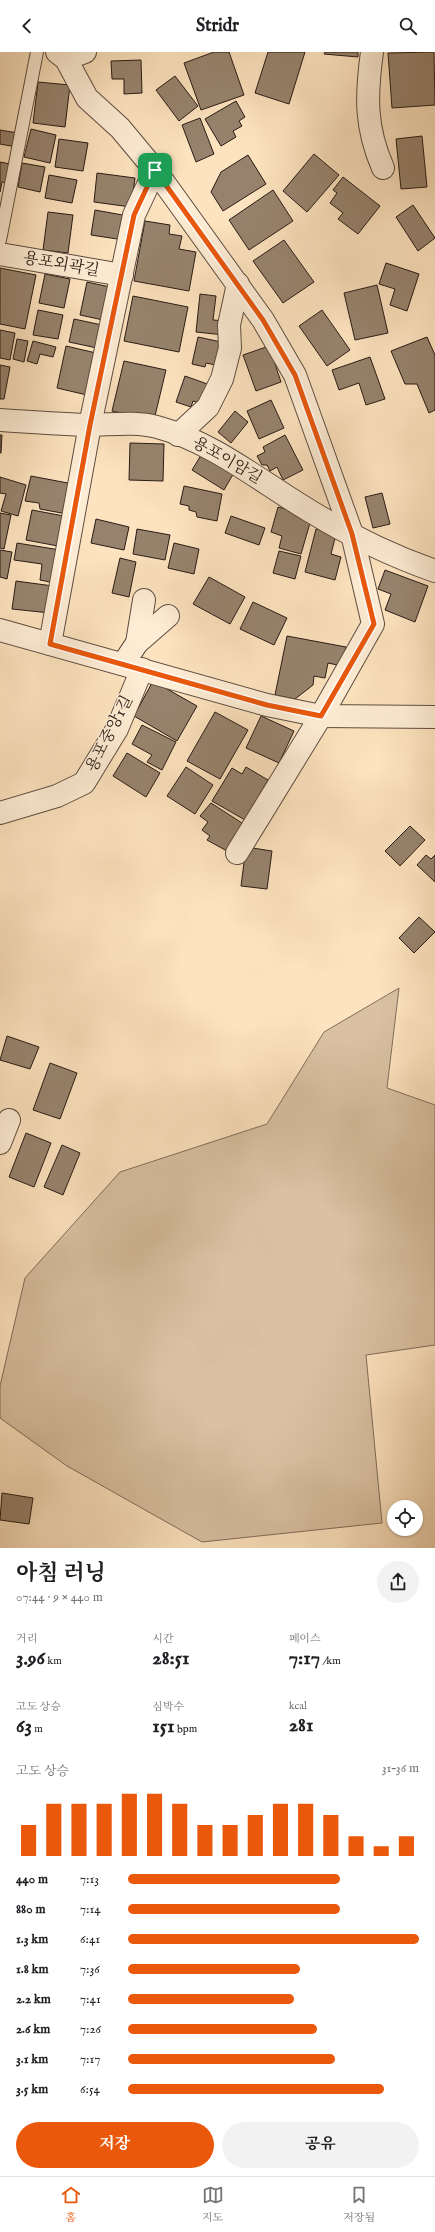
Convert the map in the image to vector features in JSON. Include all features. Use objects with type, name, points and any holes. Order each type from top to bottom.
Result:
[{"type":"street","points":[[372,52],[367,108],[374,147],[383,168]]},
{"type":"street","points":[[69,54],[87,98],[120,128],[155,170],[263,320],[295,375],[352,534],[374,624],[321,716],[237,853]]},
{"type":"street","points":[[50,644],[90,425],[134,215],[155,170]]},
{"type":"street","name":"용포외곽길","points":[[0,254],[122,275]]},
{"type":"street","points":[[178,435],[208,407],[222,379],[230,348],[229,325],[238,284]]},
{"type":"street","name":"용포이암길","points":[[0,420],[90,425],[108,423],[156,426],[178,435],[222,457],[310,512],[401,560],[435,571]]},
{"type":"street","points":[[137,644],[144,600]]},
{"type":"street","points":[[137,644],[168,616]]},
{"type":"street","points":[[0,630],[267,705],[321,716],[435,716]]},
{"type":"street","name":"용포중앙1길","points":[[0,813],[57,796],[84,783],[117,729],[137,644]]},
{"type":"street","points":[[0,1143],[9,1120]]},
{"type":"lane","points":[[0,240],[37,52]]},
{"type":"shaded area","points":[[399,988],[387,1088],[435,1105],[435,1345],[366,1355],[382,1523],[202,1542],[67,1466],[0,1418],[0,1386],[25,1278],[120,1172],[267,1124],[324,1032]]},
{"type":"building","points":[[214,52],[229,52],[244,95],[201,110],[184,63]]},
{"type":"building","points":[[268,52],[305,52],[289,104],[255,93]]},
{"type":"building","points":[[325,52],[358,52],[358,57],[324,54]]},
{"type":"building","points":[[434,52],[435,105],[392,108],[388,53]]},
{"type":"building","points":[[141,60],[142,93],[124,94],[124,79],[112,79],[111,61]]},
{"type":"building","points":[[175,76],[198,106],[179,121],[156,90]]},
{"type":"building","points":[[38,82],[70,85],[65,127],[33,123]]},
{"type":"building","points":[[236,101],[245,117],[239,121],[242,126],[233,131],[236,137],[221,146],[205,119]]},
{"type":"building","points":[[200,118],[214,154],[196,162],[182,125]]},
{"type":"building","points":[[31,129],[56,135],[50,163],[24,157]]},
{"type":"building","points":[[0,130],[18,133],[16,147],[0,144]]},
{"type":"building","points":[[422,136],[427,187],[401,189],[396,139]]},
{"type":"building","points":[[59,139],[88,143],[83,171],[55,167]]},
{"type":"building","points":[[314,154],[339,175],[307,212],[283,191]]},
{"type":"building","points":[[248,155],[266,184],[223,211],[211,192],[221,172]]},
{"type":"building","points":[[0,162],[10,164],[7,183],[2,182],[0,192]]},
{"type":"building","points":[[22,163],[45,167],[40,192],[18,187]]},
{"type":"building","points":[[97,173],[135,178],[131,207],[94,202]]},
{"type":"building","points":[[49,175],[77,180],[72,203],[45,198]]},
{"type":"building","points":[[343,177],[380,206],[358,234],[338,219],[343,213],[330,203],[337,193],[333,190]]},
{"type":"building","points":[[273,190],[293,221],[249,250],[229,220]]},
{"type":"building","points":[[413,205],[435,238],[418,251],[396,217]]},
{"type":"building","points":[[95,210],[128,216],[124,240],[91,235]]},
{"type":"building","points":[[48,212],[73,215],[68,253],[43,250]]},
{"type":"building","points":[[145,221],[170,225],[169,234],[182,236],[179,249],[196,252],[189,291],[134,281]]},
{"type":"building","points":[[284,240],[314,282],[283,303],[253,261]]},
{"type":"building","points":[[386,263],[419,274],[407,311],[390,305],[395,289],[379,284]]},
{"type":"building","points":[[0,268],[36,275],[25,329],[0,324]]},
{"type":"building","points":[[45,274],[70,279],[64,308],[39,303]]},
{"type":"building","points":[[87,282],[110,287],[103,320],[80,315]]},
{"type":"building","points":[[377,285],[388,333],[355,340],[344,293]]},
{"type":"building","points":[[200,294],[216,296],[213,320],[226,321],[224,335],[196,332]]},
{"type":"building","points":[[133,296],[188,307],[179,352],[124,341]]},
{"type":"building","points":[[38,310],[63,315],[58,339],[33,335]]},
{"type":"building","points":[[322,310],[350,350],[327,366],[299,326]]},
{"type":"building","points":[[74,319],[102,325],[97,348],[69,342]]},
{"type":"building","points":[[0,330],[15,333],[10,360],[0,358]]},
{"type":"building","points":[[198,337],[226,343],[220,366],[206,363],[205,367],[192,364]]},
{"type":"building","points":[[427,337],[435,355],[435,410],[429,413],[417,384],[405,384],[391,351]]},
{"type":"building","points":[[17,339],[28,341],[24,362],[13,359]]},
{"type":"building","points":[[33,341],[56,347],[53,357],[40,354],[37,364],[27,361]]},
{"type":"building","points":[[66,346],[96,353],[87,395],[57,388]]},
{"type":"building","points":[[269,346],[281,382],[256,391],[243,355]]},
{"type":"building","points":[[370,357],[385,399],[366,405],[359,383],[339,390],[332,370]]},
{"type":"building","points":[[124,361],[166,370],[154,420],[112,411]]},
{"type":"building","points":[[0,365],[10,367],[4,399],[0,399]]},
{"type":"building","points":[[185,376],[213,386],[206,405],[193,401],[191,407],[176,402]]},
{"type":"building","points":[[271,400],[284,428],[259,439],[247,411]]},
{"type":"building","points":[[235,411],[248,422],[231,443],[218,432]]},
{"type":"building","points":[[0,435],[2,435],[1,453],[0,453]]},
{"type":"building","points":[[285,435],[303,470],[283,480],[277,467],[270,471],[267,465],[262,465],[257,456],[265,452],[263,447]]},
{"type":"building","points":[[130,443],[164,444],[163,481],[129,480]]},
{"type":"building","points":[[203,452],[235,471],[224,490],[192,470]]},
{"type":"building","points":[[31,476],[73,484],[67,514],[40,509],[39,503],[25,501]]},
{"type":"building","points":[[0,477],[26,485],[18,516],[1,511],[6,494],[0,493]]},
{"type":"building","points":[[184,486],[222,494],[217,521],[197,517],[196,512],[189,510],[189,506],[180,504]]},
{"type":"building","points":[[382,493],[390,524],[373,528],[365,497]]},
{"type":"building","points":[[278,507],[312,516],[301,554],[279,548],[282,536],[271,532]]},
{"type":"building","points":[[32,510],[64,516],[58,546],[26,540]]},
{"type":"building","points":[[0,513],[11,515],[4,549],[0,548]]},
{"type":"building","points":[[231,516],[265,528],[259,545],[225,533]]},
{"type":"building","points":[[96,519],[129,527],[124,550],[91,543]]},
{"type":"building","points":[[137,529],[170,535],[165,560],[133,554]]},
{"type":"building","points":[[316,529],[336,534],[331,554],[341,557],[335,580],[305,572]]},
{"type":"building","points":[[17,543],[60,550],[55,583],[40,580],[42,564],[14,560]]},
{"type":"building","points":[[174,543],[199,549],[194,574],[168,568]]},
{"type":"building","points":[[0,550],[12,552],[7,579],[0,577]]},
{"type":"building","points":[[279,551],[301,556],[295,579],[273,573]]},
{"type":"building","points":[[120,558],[136,562],[129,597],[112,593]]},
{"type":"building","points":[[385,570],[428,586],[415,622],[385,610],[391,594],[378,589]]},
{"type":"building","points":[[209,577],[245,597],[230,624],[193,604]]},
{"type":"building","points":[[16,581],[53,586],[50,613],[12,609]]},
{"type":"building","points":[[253,602],[287,618],[274,645],[240,629]]},
{"type":"building","points":[[287,636],[346,647],[342,666],[328,663],[325,678],[314,676],[313,685],[295,699],[275,695]]},
{"type":"building","points":[[153,681],[197,706],[177,741],[134,716]]},
{"type":"building","points":[[215,712],[248,730],[220,779],[187,761]]},
{"type":"building","points":[[261,716],[294,731],[279,763],[246,748]]},
{"type":"building","points":[[142,725],[176,742],[162,770],[147,762],[152,755],[132,744]]},
{"type":"building","points":[[127,753],[160,773],[146,797],[113,776]]},
{"type":"building","points":[[186,767],[213,785],[195,814],[167,796]]},
{"type":"building","points":[[246,767],[268,780],[245,820],[212,801],[232,768],[242,774]]},
{"type":"building","points":[[211,803],[242,823],[227,851],[207,840],[210,836],[202,830],[208,822],[200,816]]},
{"type":"building","points":[[410,826],[425,840],[400,866],[385,851]]},
{"type":"building","points":[[246,847],[272,851],[267,889],[241,886]]},
{"type":"building","points":[[426,855],[431,859],[435,855],[435,882],[417,865]]},
{"type":"building","points":[[419,917],[435,932],[414,953],[399,938]]},
{"type":"building","points":[[7,1036],[39,1047],[30,1069],[0,1060]]},
{"type":"building","points":[[50,1063],[77,1073],[60,1119],[33,1110]]},
{"type":"building","points":[[26,1133],[51,1143],[34,1187],[9,1177]]},
{"type":"building","points":[[62,1145],[80,1153],[63,1195],[44,1187]]},
{"type":"building","points":[[2,1493],[33,1498],[29,1524],[0,1520]]},
{"type":"route","points":[[155,170],[263,320],[295,375],[336,483],[352,534],[374,624],[321,716],[267,705],[166,678],[142,669],[50,644],[90,425],[134,215],[155,170]]}]
